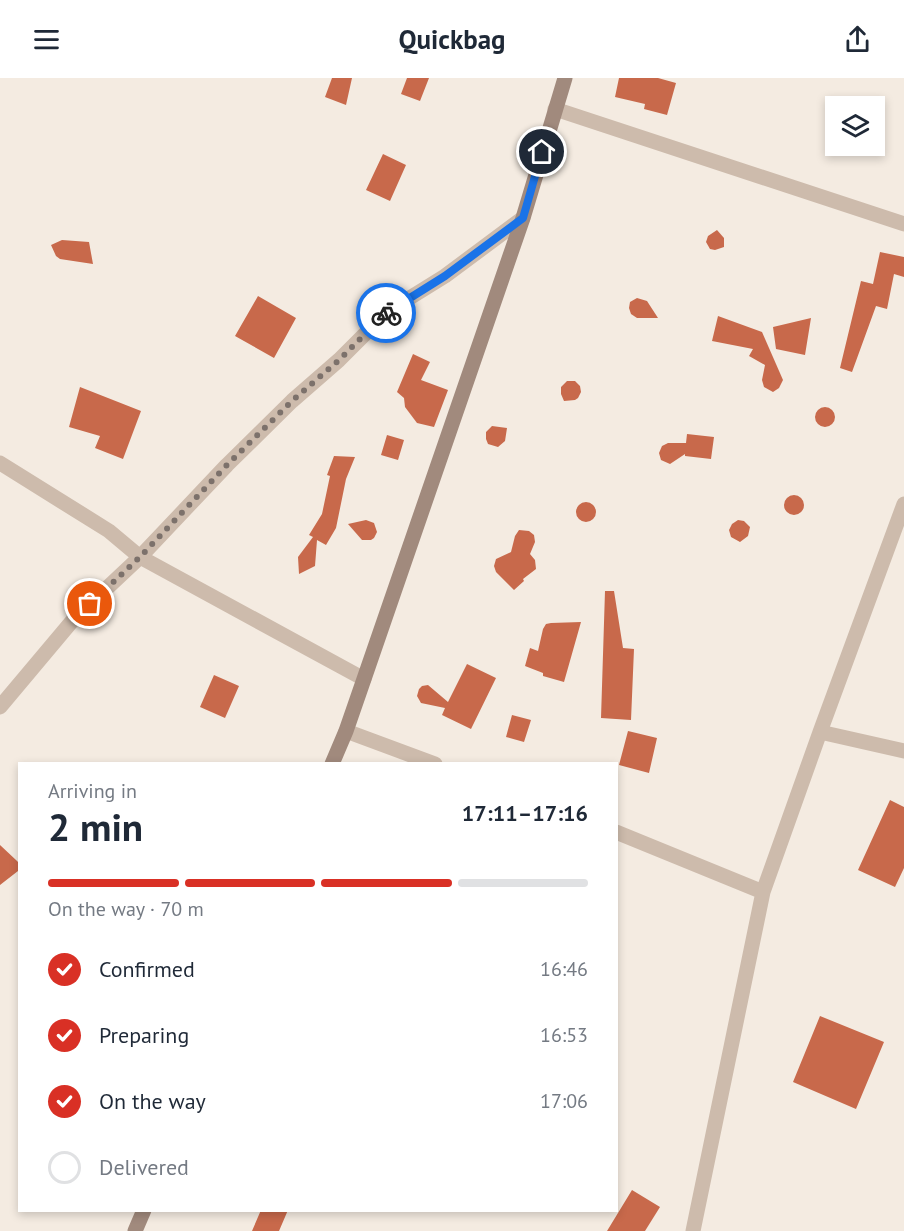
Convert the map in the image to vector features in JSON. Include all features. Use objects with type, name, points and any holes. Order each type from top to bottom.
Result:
[{"type":"main road","points":[[333,762],[346,731],[523,218],[565,78]]},
{"type":"main road","points":[[135,1231],[143,1212]]},
{"type":"street","points":[[555,109],[904,224]]},
{"type":"street","points":[[0,706],[73,620],[140,557],[227,465],[292,401],[339,360],[387,312],[445,276],[523,218]]},
{"type":"street","points":[[0,463],[109,531],[140,557],[364,679]]},
{"type":"street","points":[[693,1231],[763,892],[904,504]]},
{"type":"street","points":[[346,731],[430,762]]},
{"type":"street","points":[[820,732],[904,751]]},
{"type":"street","points":[[618,833],[763,892]]},
{"type":"building","points":[[332,78],[352,78],[346,105],[325,97]]},
{"type":"building","points":[[407,78],[429,78],[420,101],[401,94]]},
{"type":"building","points":[[619,78],[658,78],[676,83],[667,115],[644,109],[645,104],[615,97]]},
{"type":"building","points":[[383,154],[406,165],[390,201],[366,190]]},
{"type":"building","points":[[717,230],[724,238],[724,247],[710,249],[706,242],[708,236]]},
{"type":"building","points":[[62,240],[89,242],[93,264],[60,259],[56,256],[51,245]]},
{"type":"building","points":[[880,252],[904,257],[904,277],[894,274],[887,309],[876,306],[852,372],[840,368],[861,281],[873,284]]},
{"type":"building","points":[[258,296],[296,318],[274,358],[235,336]]},
{"type":"building","points":[[637,298],[647,301],[658,318],[637,318],[631,314],[630,302]]},
{"type":"building","points":[[718,316],[762,332],[783,380],[779,388],[773,392],[764,387],[762,380],[765,365],[749,356],[753,349],[712,341]]},
{"type":"building","points":[[811,318],[805,355],[776,349],[773,327]]},
{"type":"building","points":[[413,354],[430,362],[421,380],[448,390],[434,427],[417,423],[405,407],[404,398],[397,392]]},
{"type":"building","points":[[567,381],[575,381],[580,386],[581,392],[575,400],[564,401],[561,394],[561,387]]},
{"type":"building","points":[[80,387],[141,411],[123,459],[95,448],[100,436],[69,427]]},
{"type":"building","points":[[825,407],[832,410],[835,417],[832,424],[825,427],[818,424],[815,417],[818,410]]},
{"type":"building","points":[[492,426],[507,428],[505,441],[498,447],[488,444],[486,439],[486,432]]},
{"type":"building","points":[[687,434],[714,437],[711,459],[685,456],[685,454],[670,464],[661,460],[659,453],[662,446],[668,443],[686,443]]},
{"type":"building","points":[[387,435],[404,440],[398,460],[381,455]]},
{"type":"building","points":[[334,456],[355,457],[346,479],[336,528],[326,545],[317,540],[315,566],[299,574],[298,557],[313,537],[309,535],[322,514],[330,476],[327,475]]},
{"type":"building","points":[[794,495],[801,498],[804,505],[801,512],[794,515],[787,512],[784,505],[787,498]]},
{"type":"building","points":[[586,502],[593,505],[596,512],[593,519],[586,522],[579,519],[576,512],[579,505]]},
{"type":"building","points":[[366,520],[374,523],[377,532],[371,540],[362,540],[348,524]]},
{"type":"building","points":[[738,520],[744,521],[750,527],[748,536],[740,542],[731,537],[729,530]]},
{"type":"building","points":[[519,530],[529,531],[534,535],[535,542],[530,554],[535,560],[536,569],[514,590],[496,572],[494,566],[496,559],[511,552]]},
{"type":"building","points":[[605,591],[614,591],[623,648],[634,649],[631,720],[601,718]]},
{"type":"building","points":[[581,622],[564,682],[543,676],[543,673],[525,666],[530,648],[538,651],[546,624]]},
{"type":"building","points":[[467,664],[496,678],[471,729],[442,715],[445,708],[421,703],[417,696],[422,686],[428,685],[448,702]]},
{"type":"building","points":[[214,675],[239,686],[225,718],[200,707]]},
{"type":"building","points":[[512,715],[531,720],[524,742],[506,737]]},
{"type":"building","points":[[628,731],[657,738],[649,773],[619,765]]},
{"type":"building","points":[[890,800],[904,807],[904,868],[895,887],[858,870]]},
{"type":"building","points":[[0,845],[18,862],[18,871],[0,885]]},
{"type":"building","points":[[820,1016],[884,1042],[856,1109],[793,1082]]},
{"type":"building","points":[[632,1190],[660,1207],[645,1231],[607,1231]]},
{"type":"building","points":[[260,1212],[287,1212],[279,1231],[252,1231]]},
{"type":"way so far","points":[[90,604],[140,557],[227,465],[292,401],[339,360],[386,313]]},
{"type":"route","points":[[386,313],[445,276],[523,218],[542,152]]}]
